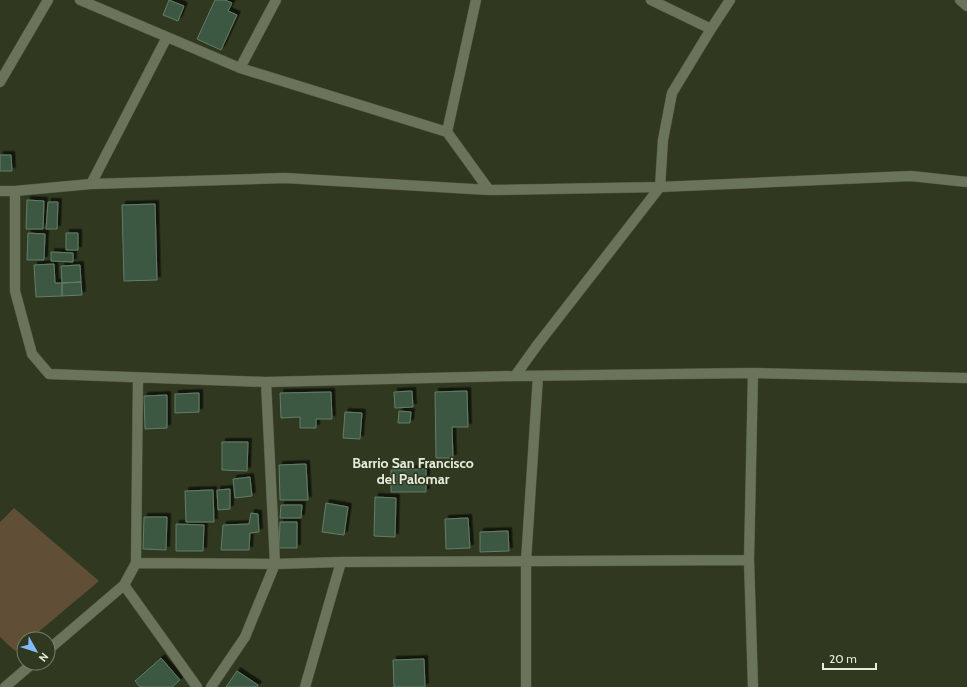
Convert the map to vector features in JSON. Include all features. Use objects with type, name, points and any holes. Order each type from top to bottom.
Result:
[{"type":"street","points":[[0,82],[48,0]]},
{"type":"street","points":[[80,0],[91,2],[167,37],[240,68],[447,132],[489,190]]},
{"type":"street","points":[[240,68],[276,0]]},
{"type":"street","points":[[447,132],[476,0]]},
{"type":"street","points":[[651,0],[710,28]]},
{"type":"street","points":[[515,376],[538,344],[660,187],[662,140],[672,93],[710,28],[730,0]]},
{"type":"street","points":[[960,0],[967,6]]},
{"type":"street","points":[[91,184],[167,37]]},
{"type":"street","points":[[0,191],[91,184],[286,178],[489,190],[660,187],[911,176],[967,182]]},
{"type":"street","points":[[15,191],[15,291],[32,354],[49,374],[266,382],[515,376],[753,373],[967,378]]},
{"type":"street","points":[[753,373],[749,560],[753,687]]},
{"type":"street","points":[[526,687],[526,561],[538,376]]},
{"type":"street","points":[[56,643],[124,585],[136,562],[138,378]]},
{"type":"street","points":[[211,687],[245,637],[275,564],[266,382]]},
{"type":"street","points":[[136,562],[275,564],[341,562],[749,560]]},
{"type":"street","points":[[305,687],[341,562]]},
{"type":"street","points":[[124,585],[197,687]]},
{"type":"street","points":[[5,687],[24,671]]},
{"type":"shaded area","points":[[14,508],[99,581],[40,631],[16,631],[15,651],[0,637],[0,522]]},
{"type":"building","points":[[169,0],[184,6],[178,21],[163,15]]},
{"type":"building","points":[[215,0],[225,0],[232,3],[228,11],[237,15],[221,50],[197,39]]},
{"type":"building","points":[[0,155],[11,155],[12,171],[0,171]]},
{"type":"building","points":[[27,200],[44,201],[43,229],[26,229]]},
{"type":"building","points":[[48,202],[58,202],[57,229],[46,229]]},
{"type":"building","points":[[155,204],[157,280],[124,281],[122,205]]},
{"type":"building","points":[[28,233],[45,234],[44,260],[27,260]]},
{"type":"building","points":[[66,233],[78,233],[78,250],[66,250]]},
{"type":"building","points":[[51,252],[73,253],[73,262],[51,261]]},
{"type":"building","points":[[54,264],[55,283],[62,283],[62,296],[36,297],[34,265]]},
{"type":"building","points":[[80,265],[81,282],[62,283],[61,266]]},
{"type":"building","points":[[81,282],[82,295],[62,296],[62,283]]},
{"type":"building","points":[[412,391],[413,407],[395,408],[394,392]]},
{"type":"building","points":[[467,391],[468,427],[452,427],[453,458],[436,458],[435,392]]},
{"type":"building","points":[[331,392],[332,419],[316,419],[316,428],[300,428],[300,417],[281,418],[280,393]]},
{"type":"building","points":[[199,393],[199,412],[175,413],[175,394]]},
{"type":"building","points":[[167,395],[167,428],[145,429],[144,396]]},
{"type":"building","points":[[399,411],[411,412],[410,423],[398,423]]},
{"type":"building","points":[[345,412],[362,413],[360,439],[343,438]]},
{"type":"building","points":[[222,442],[248,442],[247,471],[222,470]]},
{"type":"building","points":[[306,464],[308,500],[280,500],[279,465]]},
{"type":"building","points":[[426,469],[426,492],[391,492],[391,470]]},
{"type":"building","points":[[250,477],[252,496],[235,498],[233,479]]},
{"type":"building","points":[[230,489],[230,509],[218,510],[217,490]]},
{"type":"building","points":[[213,490],[214,522],[186,522],[185,491]]},
{"type":"building","points":[[375,497],[396,498],[395,537],[374,536]]},
{"type":"building","points":[[326,503],[348,507],[344,535],[322,532]]},
{"type":"building","points":[[281,505],[302,505],[301,518],[280,518]]},
{"type":"building","points":[[251,513],[258,514],[259,532],[250,533],[249,550],[221,550],[223,525],[249,524]]},
{"type":"building","points":[[144,517],[167,517],[166,550],[143,549]]},
{"type":"building","points":[[468,518],[470,548],[446,549],[445,519]]},
{"type":"building","points":[[280,522],[297,522],[297,548],[279,548]]},
{"type":"building","points":[[176,524],[204,525],[203,551],[176,551]]},
{"type":"building","points":[[508,531],[509,551],[480,552],[480,532]]},
{"type":"building","points":[[161,658],[180,680],[172,687],[140,687],[135,681]]},
{"type":"building","points":[[424,659],[425,687],[394,687],[393,660]]},
{"type":"building","points":[[237,671],[258,685],[257,687],[226,687]]},
{"type":"district","name":"Barrio San Francisco del Palomar","points":[[413,472]]}]
